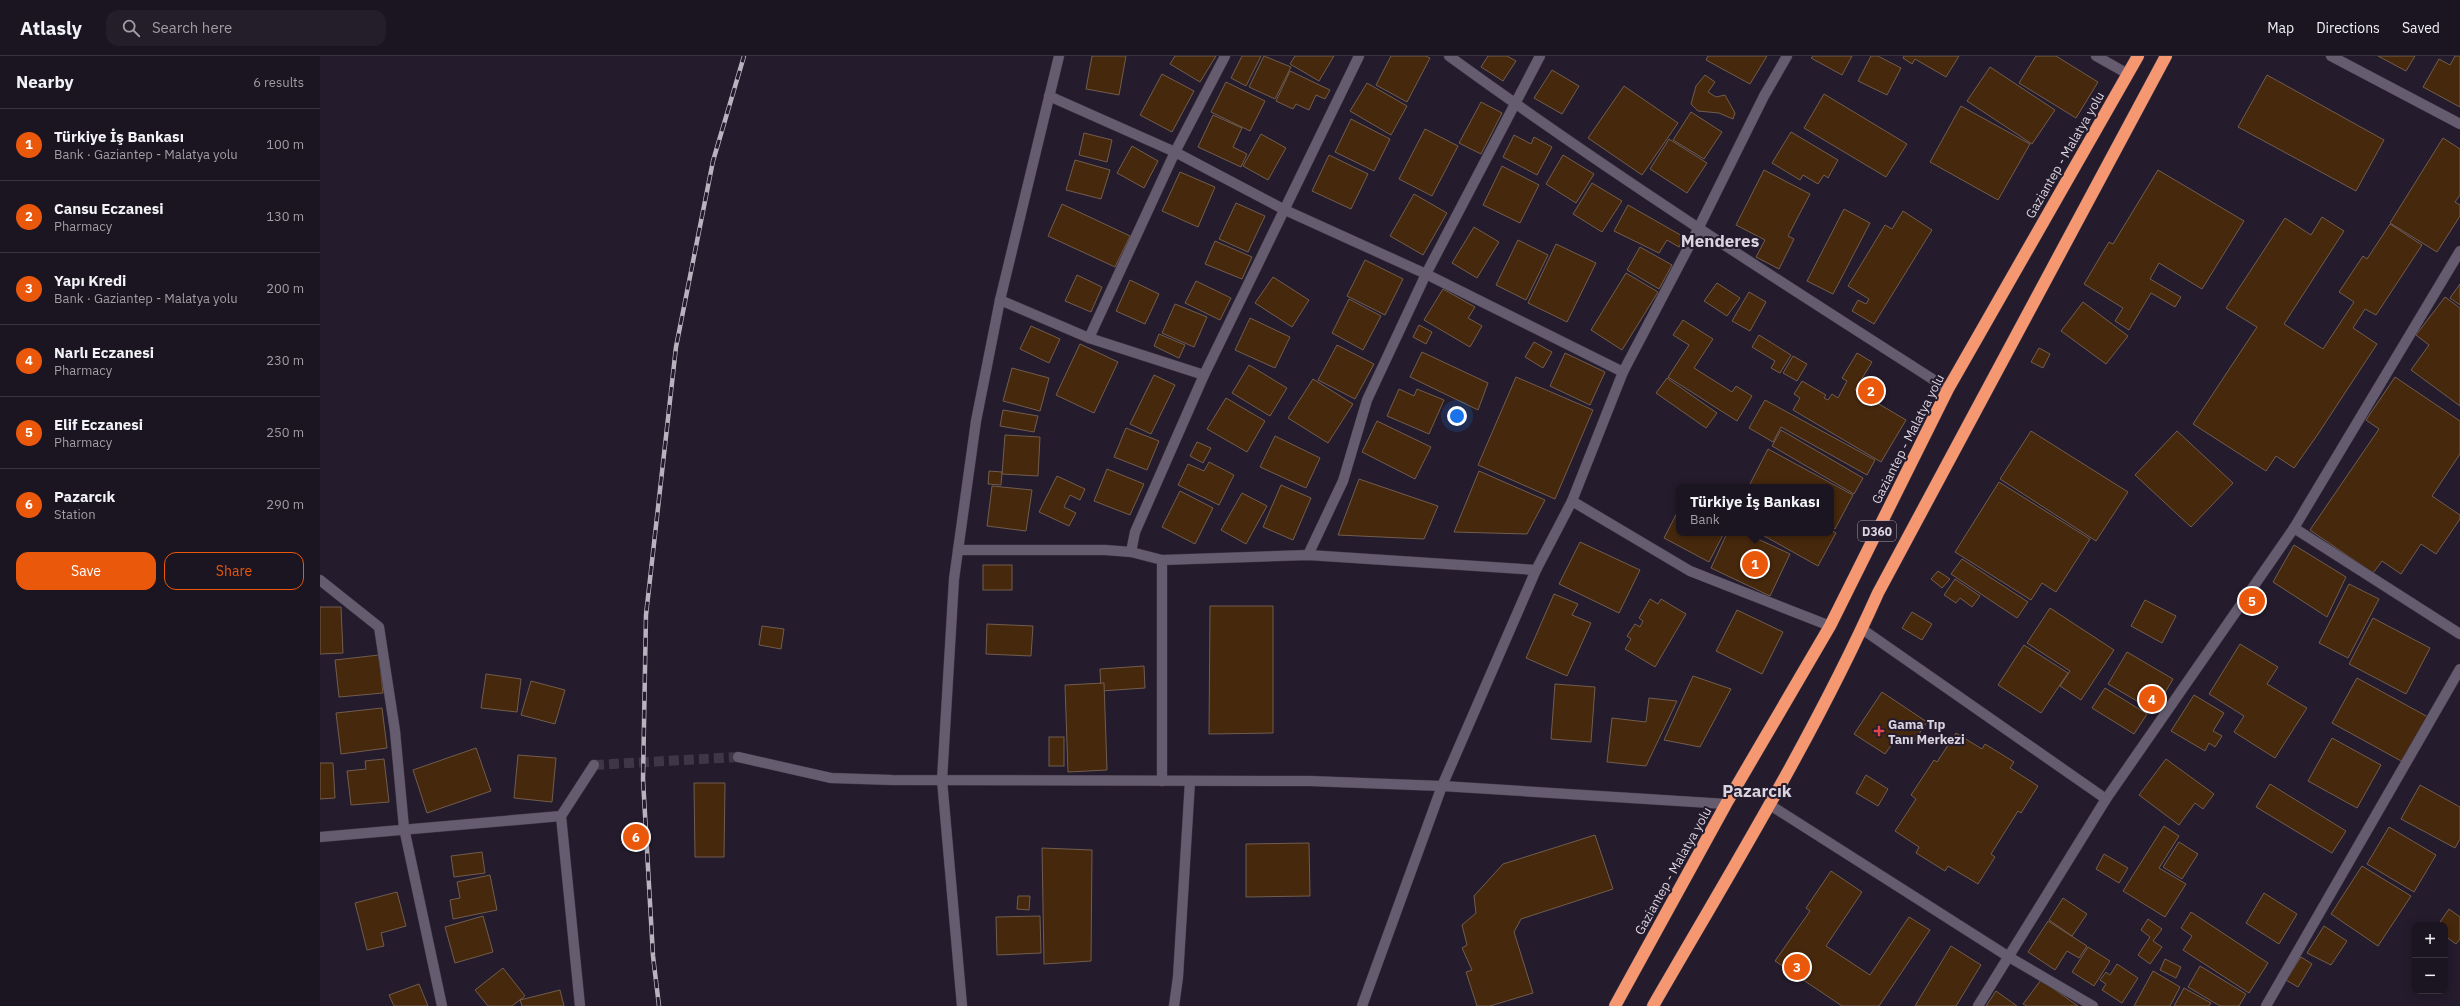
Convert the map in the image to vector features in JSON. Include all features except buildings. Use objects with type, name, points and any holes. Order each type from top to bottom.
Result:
[{"type":"highway","name":"Gaziantep - Malatya yolu","points":[[1615,1006],[1726,804],[1830,626],[1948,389],[2138,56]]},
{"type":"highway","name":"D360","points":[[1653,1006],[1770,805],[1862,628],[1885,579],[2166,56]]},
{"type":"street","points":[[962,1006],[942,780],[958,550],[976,421],[1000,300],[1059,56]]},
{"type":"street","points":[[1089,338],[1174,152],[1225,56]]},
{"type":"street","points":[[1131,552],[1135,532],[1204,375],[1285,210],[1358,56]]},
{"type":"street","points":[[1449,56],[1516,105],[1698,229],[1948,389]]},
{"type":"street","points":[[1308,555],[1343,481],[1367,400],[1426,274],[1516,105],[1540,56]]},
{"type":"street","points":[[1362,1006],[1442,786],[1536,570],[1572,501],[1623,372],[1698,229],[1764,96],[1787,56]]},
{"type":"street","points":[[2096,56],[2128,74]]},
{"type":"street","points":[[2331,56],[2460,124]]},
{"type":"street","points":[[1049,96],[1174,152],[1285,210],[1426,274],[1623,372]]},
{"type":"street","points":[[1978,1006],[2106,799],[2294,528],[2460,251]]},
{"type":"street","points":[[1000,300],[1089,338],[1204,375]]},
{"type":"street","points":[[1572,501],[1690,571],[1830,626]]},
{"type":"street","points":[[2294,528],[2460,634]]},
{"type":"street","points":[[958,550],[1131,552],[1162,560],[1308,555],[1536,570]]},
{"type":"street","points":[[1162,560],[1162,781]]},
{"type":"street","points":[[320,580],[380,627],[395,731],[404,828],[442,1006]]},
{"type":"street","points":[[1862,628],[2106,799]]},
{"type":"street","points":[[2266,1006],[2460,669]]},
{"type":"street","points":[[738,757],[831,778],[942,780],[1310,781],[1442,786],[1726,804]]},
{"type":"street","points":[[580,1006],[561,816],[594,765]]},
{"type":"street","points":[[1174,1006],[1178,978],[1190,781]]},
{"type":"street","points":[[1770,805],[2009,957],[2093,1006]]},
{"type":"street","points":[[320,837],[404,828],[561,816]]},
{"type":"tunnel","points":[[594,765],[738,757]]},
{"type":"railway","points":[[659,1006],[653,956],[643,779],[646,615],[676,347],[713,161],[744,56]]},
{"type":"place","name":"Cansu Eczanesi","points":[[1871,391]]},
{"type":"place","name":"Türkiye İş Bankası","points":[[1755,564]]},
{"type":"place","name":"Elif Eczanesi","points":[[2252,601]]},
{"type":"place","name":"Narlı Eczanesi","points":[[2152,699]]},
{"type":"place","name":"Gama Tıp Tanı Merkezi","points":[[1879,731]]},
{"type":"place","name":"Pazarcık","points":[[636,837]]},
{"type":"place","name":"Yapı Kredi","points":[[1797,967]]},
{"type":"district","name":"Menderes","points":[[1720,241]]},
{"type":"district","name":"Pazarcık","points":[[1757,791]]}]
